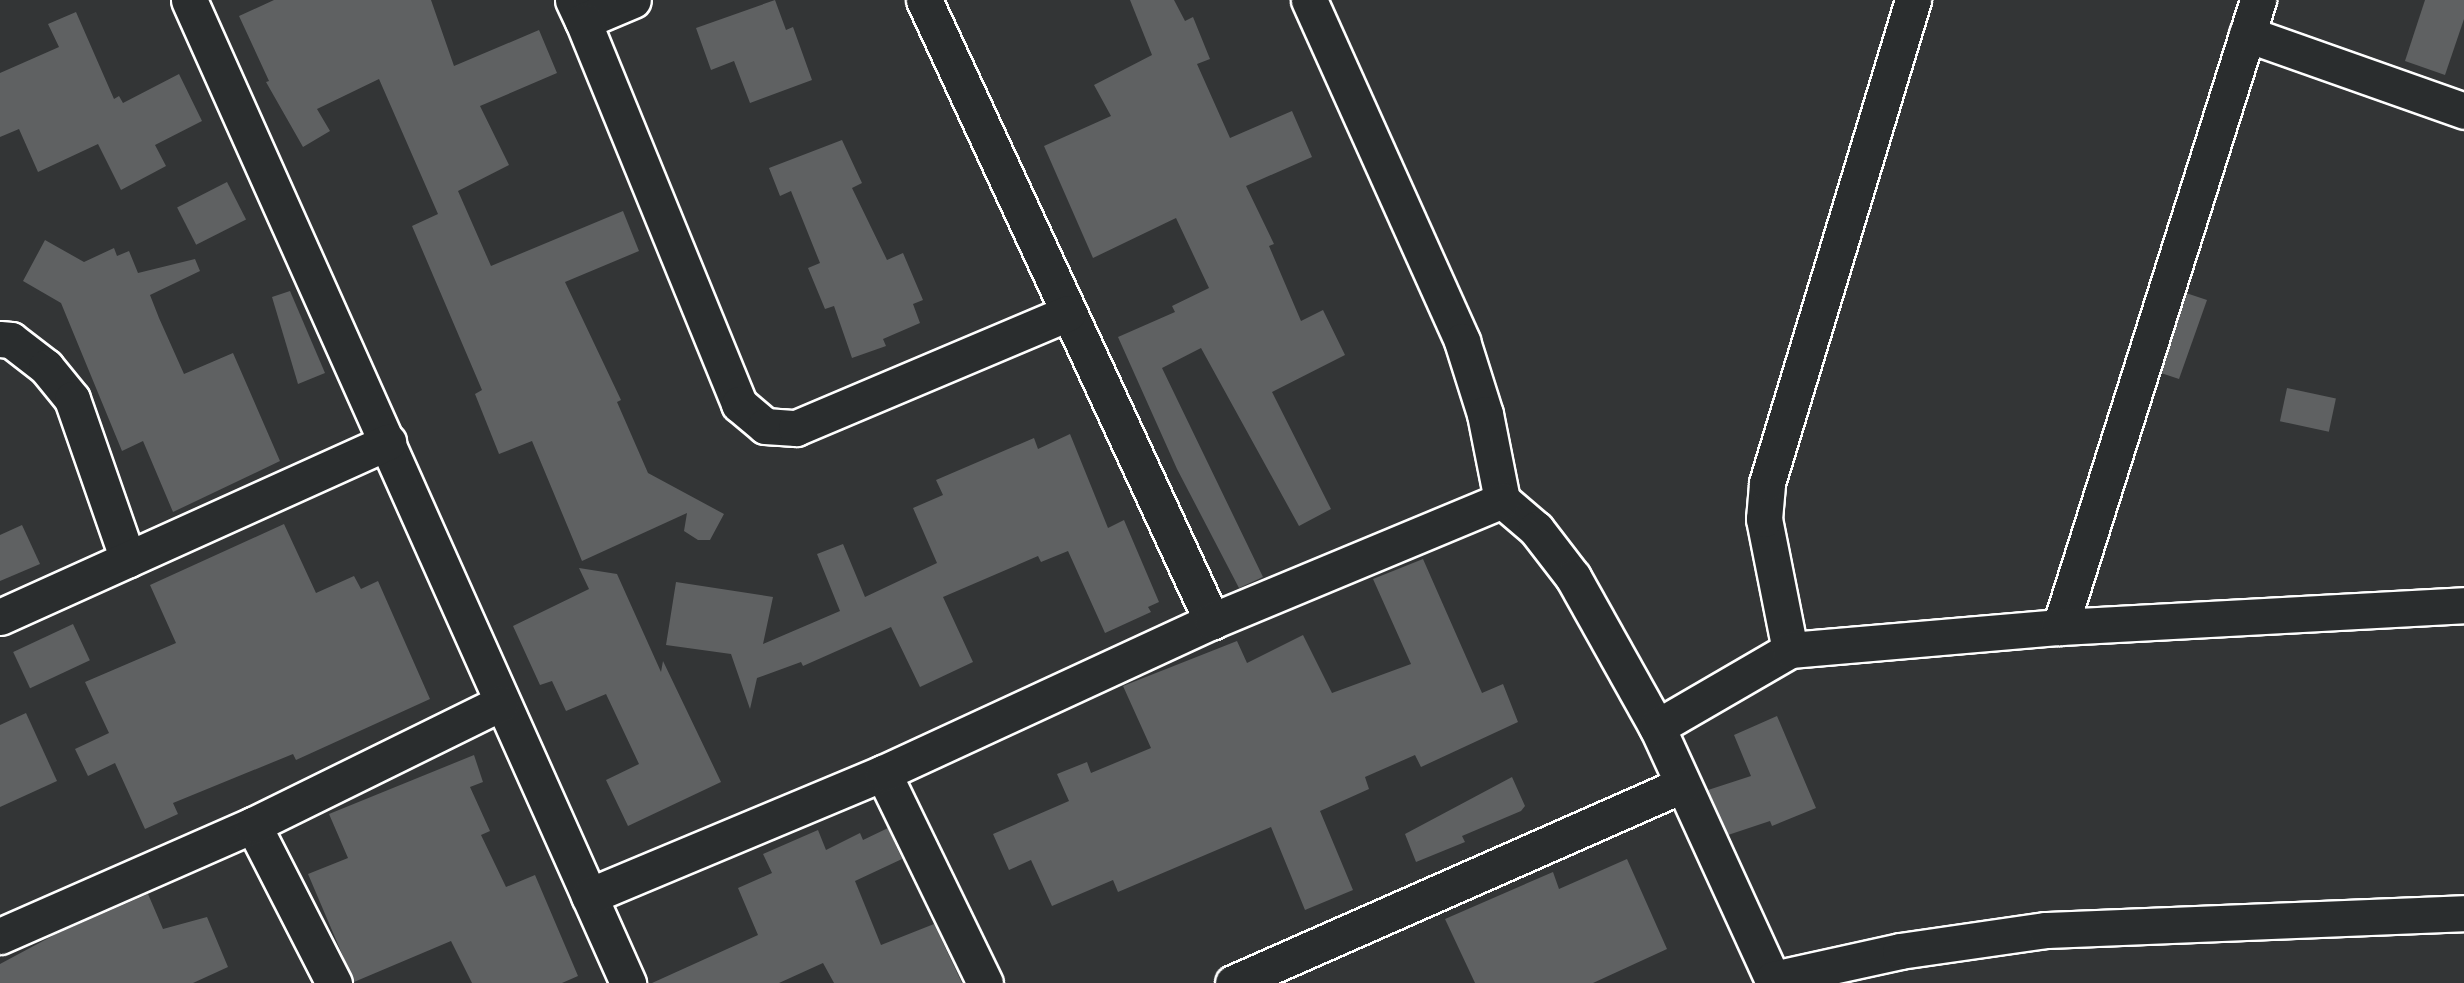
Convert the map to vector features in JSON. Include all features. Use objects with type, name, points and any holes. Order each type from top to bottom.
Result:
[{"type":"street","points":[[189,0],[628,983]]},
{"type":"street","points":[[633,0],[578,10],[739,404],[765,426],[796,428],[1068,313]]},
{"type":"street","points":[[924,0],[1212,621]]},
{"type":"street","points":[[1309,0],[1462,341],[1485,414],[1502,500],[1536,529],[1573,577],[1657,727],[1681,785],[1773,981],[1900,951],[2046,930],[2464,914]]},
{"type":"street","points":[[1790,650],[1764,519],[1767,483],[1913,0]]},
{"type":"street","points":[[2060,627],[2258,0]]},
{"type":"street","points":[[2247,34],[2464,111]]},
{"type":"street","points":[[0,339],[11,340],[46,367],[72,399],[128,560]]},
{"type":"street","points":[[0,617],[388,442]]},
{"type":"street","points":[[589,896],[883,773],[1212,621],[1502,500]]},
{"type":"street","points":[[1657,727],[1790,650],[2060,627],[2464,605]]},
{"type":"street","points":[[0,936],[253,825],[501,703]]},
{"type":"street","points":[[883,773],[985,983]]},
{"type":"street","points":[[1233,983],[1681,785]]},
{"type":"street","points":[[253,825],[334,983]]},
{"type":"building","points":[[274,0],[431,0],[454,66],[539,30],[557,73],[480,106],[509,165],[458,191],[491,266],[623,211],[639,251],[565,282],[621,400],[617,402],[648,473],[724,514],[710,540],[698,540],[684,531],[687,513],[582,561],[532,441],[499,454],[475,394],[482,390],[412,226],[438,214],[379,79],[317,109],[330,131],[303,147],[266,82],[269,81],[239,16]]},
{"type":"building","points":[[775,0],[786,30],[793,27],[812,80],[750,103],[734,61],[711,70],[696,28]]},
{"type":"building","points":[[1130,0],[1174,0],[1185,21],[1193,17],[1210,59],[1197,64],[1230,138],[1292,111],[1312,157],[1246,186],[1274,244],[1269,246],[1301,321],[1323,310],[1345,355],[1272,392],[1331,509],[1299,526],[1201,348],[1162,368],[1263,577],[1239,588],[1177,469],[1118,337],[1175,312],[1172,306],[1209,288],[1176,218],[1093,258],[1044,146],[1111,116],[1094,85],[1152,55]]},
{"type":"building","points":[[2425,0],[2464,0],[2464,19],[2445,75],[2405,61]]},
{"type":"building","points":[[76,12],[114,99],[119,96],[123,103],[179,74],[202,121],[155,145],[166,166],[121,190],[98,144],[38,172],[19,129],[0,137],[0,73],[59,47],[48,24]]},
{"type":"building","points":[[842,140],[862,183],[852,188],[887,260],[903,253],[923,300],[913,304],[920,323],[883,339],[886,346],[852,358],[834,306],[825,309],[808,268],[820,263],[791,191],[780,196],[769,168]]},
{"type":"building","points":[[227,182],[246,219],[196,245],[177,207]]},
{"type":"building","points":[[45,240],[84,262],[114,248],[117,256],[129,251],[138,273],[195,259],[200,271],[150,295],[159,318],[184,374],[233,353],[280,461],[173,512],[143,441],[122,451],[61,303],[23,281]]},
{"type":"building","points":[[290,291],[325,373],[298,384],[272,297]]},
{"type":"building","points":[[2186,293],[2207,300],[2179,379],[2161,373]]},
{"type":"building","points":[[2287,388],[2336,398],[2329,432],[2280,421]]},
{"type":"building","points":[[1070,434],[1108,528],[1124,520],[1159,602],[1148,607],[1151,612],[1105,633],[1068,551],[1041,562],[1038,556],[943,597],[973,662],[920,687],[891,627],[803,666],[801,662],[757,678],[750,709],[731,654],[666,645],[676,582],[773,597],[763,644],[840,611],[817,554],[843,544],[865,597],[937,563],[913,508],[943,495],[936,480],[1034,438],[1038,449]]},
{"type":"building","points":[[284,524],[316,593],[354,576],[361,589],[378,581],[430,699],[296,760],[293,754],[173,803],[178,814],[145,829],[115,763],[88,776],[75,749],[109,733],[85,682],[176,643],[150,585]]},
{"type":"building","points":[[22,525],[40,564],[0,581],[0,535]]},
{"type":"building","points":[[1423,559],[1482,693],[1503,684],[1518,722],[1421,767],[1415,755],[1365,777],[1369,789],[1320,811],[1353,890],[1305,910],[1271,827],[1118,892],[1113,880],[1052,906],[1031,860],[1009,870],[993,834],[1069,801],[1057,774],[1087,762],[1091,773],[1151,748],[1123,686],[1237,641],[1247,663],[1303,635],[1332,693],[1411,664],[1373,579]]},
{"type":"building","points":[[579,568],[617,574],[661,672],[663,661],[721,782],[628,826],[606,780],[639,764],[606,694],[566,711],[552,681],[540,685],[513,626],[589,589]]},
{"type":"building","points":[[73,624],[90,660],[30,688],[13,652]]},
{"type":"building","points":[[26,713],[57,781],[0,807],[0,725]]},
{"type":"building","points":[[1777,716],[1816,808],[1772,826],[1770,821],[1728,835],[1708,790],[1751,776],[1734,735]]},
{"type":"building","points":[[474,755],[483,782],[470,787],[490,831],[481,835],[506,887],[535,875],[578,976],[562,983],[472,983],[451,941],[354,982],[308,874],[348,858],[329,814]]},
{"type":"building","points":[[1512,777],[1525,806],[1521,811],[1462,836],[1465,842],[1416,862],[1405,834]]},
{"type":"building","points":[[888,828],[902,859],[855,881],[881,945],[934,924],[962,983],[834,983],[823,963],[779,983],[652,983],[758,935],[738,888],[772,873],[763,854],[818,830],[826,850],[860,833],[863,840]]},
{"type":"building","points":[[1627,859],[1667,949],[1593,983],[1475,983],[1445,919],[1553,872],[1559,889]]},
{"type":"building","points":[[148,894],[163,929],[207,917],[228,967],[193,983],[0,983],[0,964],[56,934]]}]
